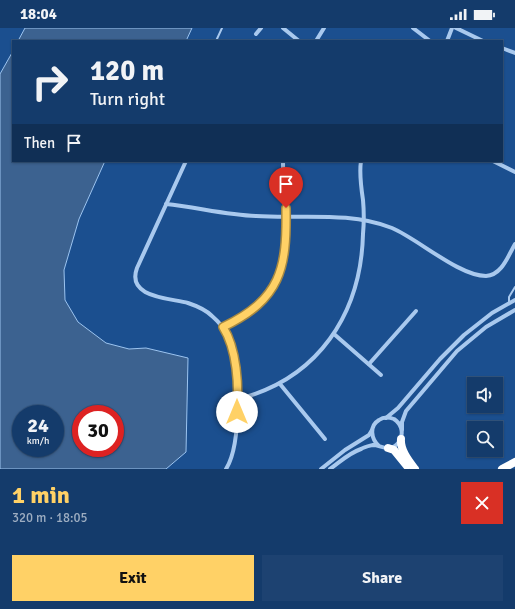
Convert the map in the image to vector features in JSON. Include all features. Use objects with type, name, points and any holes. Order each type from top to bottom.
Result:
[{"type":"highway","points":[[401,439],[400,444],[415,469]]},
{"type":"highway","points":[[388,448],[394,450],[409,469]]},
{"type":"highway","points":[[498,469],[509,465]]},
{"type":"street","points":[[256,34],[262,28]]},
{"type":"street","points":[[283,28],[298,40]]},
{"type":"street","points":[[317,40],[324,28]]},
{"type":"street","points":[[413,28],[429,40]]},
{"type":"street","points":[[447,40],[452,28]]},
{"type":"street","points":[[456,28],[481,40]]},
{"type":"street","points":[[503,48],[515,53]]},
{"type":"street","points":[[186,162],[135,275],[141,290],[148,294],[199,307],[212,316],[223,327],[229,339],[234,358],[238,399],[233,455],[226,469]]},
{"type":"street","points":[[223,327],[242,317],[258,305],[267,296],[277,280],[284,258],[286,217],[283,162]]},
{"type":"street","points":[[238,399],[256,394],[280,384],[298,371],[312,359],[334,334],[348,309],[362,258],[364,220],[360,173],[361,162]]},
{"type":"street","points":[[495,162],[515,172]]},
{"type":"street","points":[[166,204],[229,214],[286,217],[329,217],[375,222],[397,230],[414,239],[446,261],[483,276],[492,274],[500,269],[515,244]]},
{"type":"street","points":[[386,418],[398,408],[440,359],[464,335],[492,313],[515,300]]},
{"type":"street","points":[[330,469],[359,449],[372,446],[388,448],[394,446],[401,439],[406,411],[450,358],[486,327],[515,310]]},
{"type":"street","points":[[369,364],[416,311]]},
{"type":"street","points":[[334,334],[381,375]]},
{"type":"street","points":[[280,384],[325,439]]},
{"type":"street","points":[[321,469],[344,450],[369,435],[377,421],[392,418],[397,422],[402,430]]},
{"type":"street","points":[[372,429],[373,439],[379,446]]},
{"type":"lane","points":[[216,40],[222,28]]},
{"type":"lane","points":[[509,304],[509,297],[515,287]]},
{"type":"water","points":[[25,28],[192,28],[186,40],[19,40]]},
{"type":"water","points":[[12,53],[12,162],[105,162],[79,219],[64,270],[65,300],[78,322],[106,343],[129,349],[146,348],[188,358],[186,452],[166,469],[0,469],[0,74]]},
{"type":"route","points":[[237,412],[238,399],[234,358],[229,339],[223,327],[242,317],[258,305],[267,296],[277,280],[283,263],[286,234],[286,208]]}]
